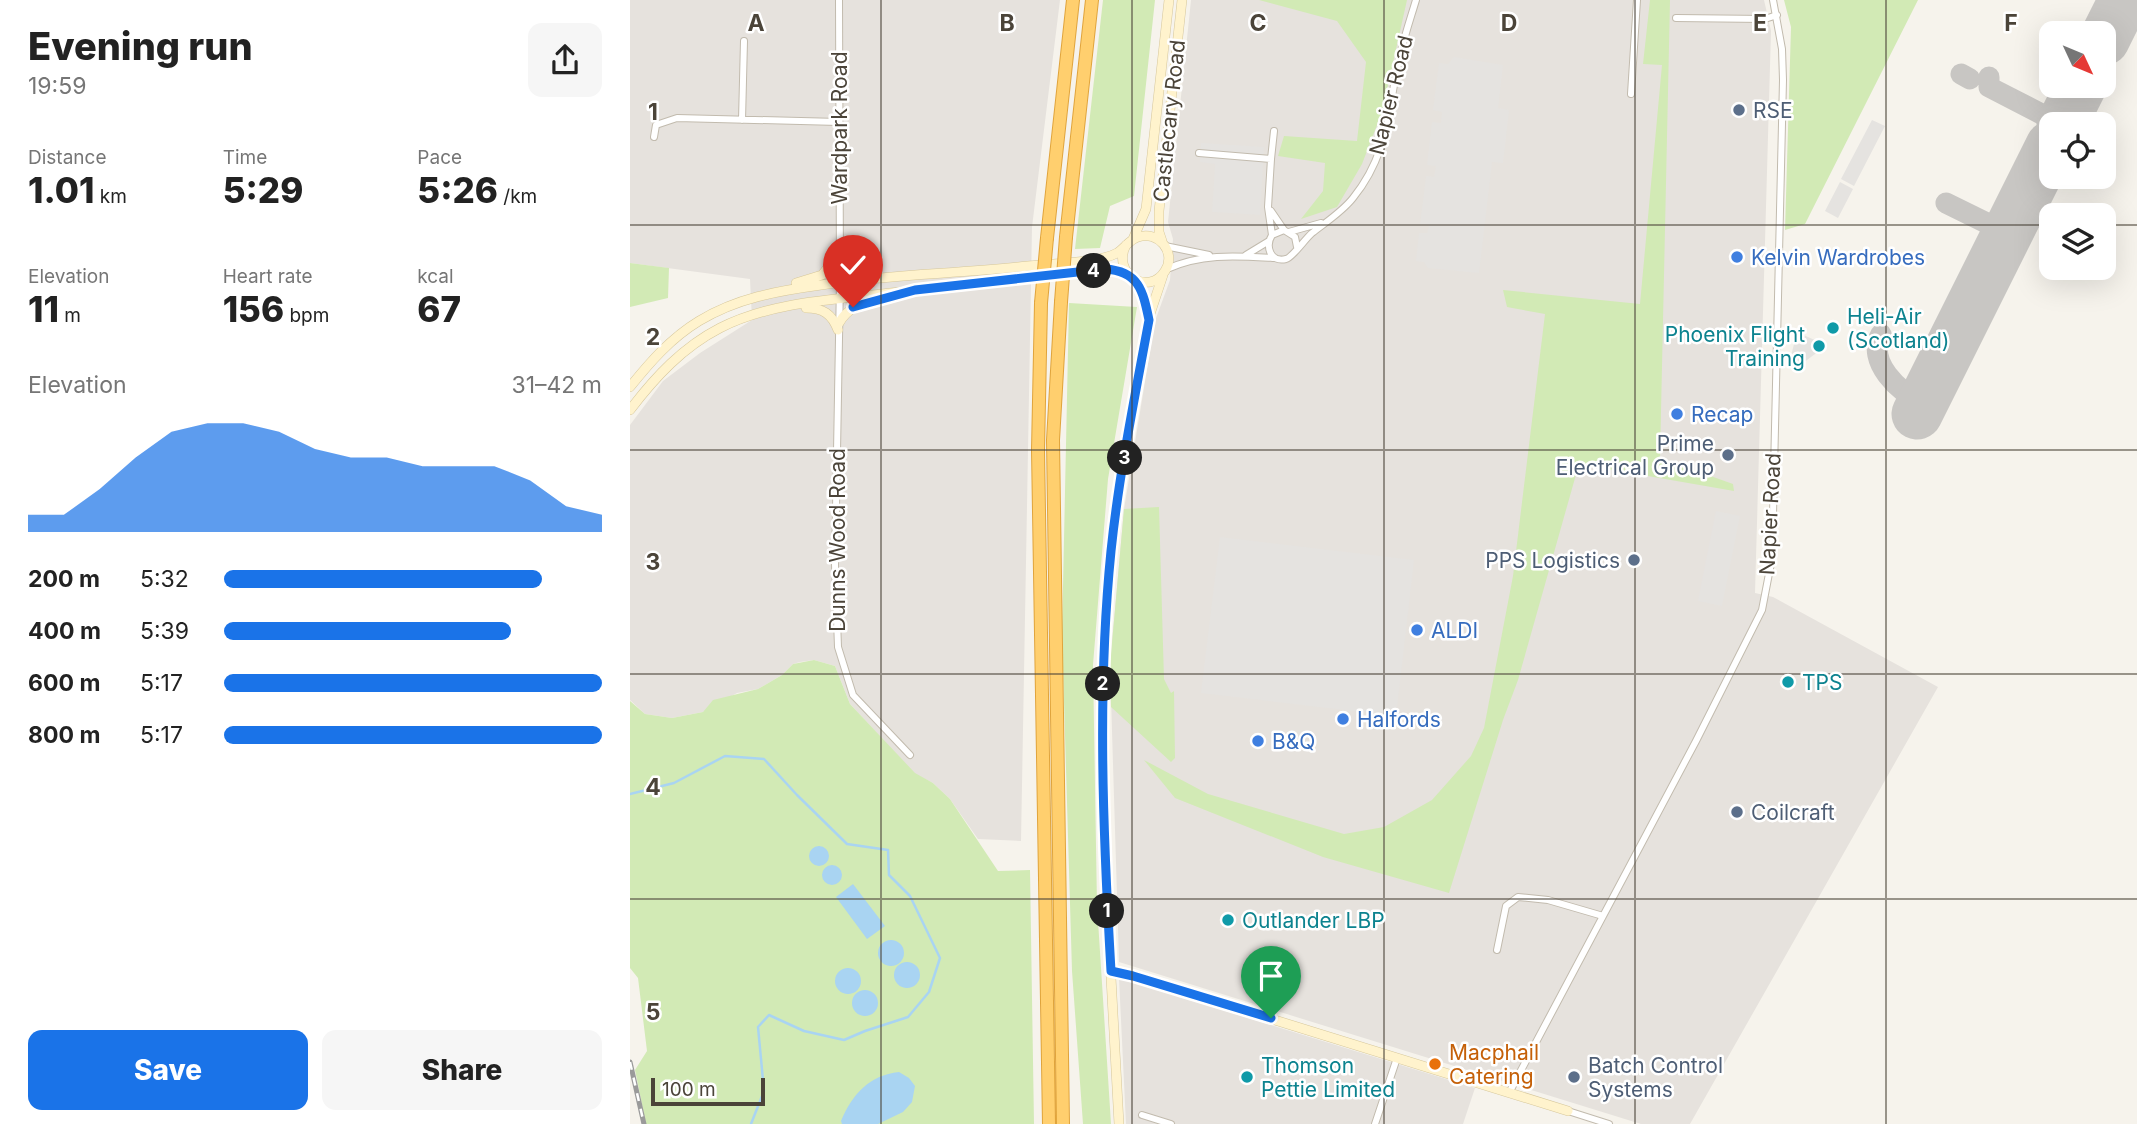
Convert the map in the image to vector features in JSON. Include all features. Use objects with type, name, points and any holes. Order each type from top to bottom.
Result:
[{"type":"highway","points":[[1049,1124],[1038,450],[1041,303],[1073,0]]},
{"type":"highway","points":[[1063,1124],[1053,440],[1066,237],[1091,0]]},
{"type":"street","name":"Wardpark Road","points":[[838,0],[839,299]]},
{"type":"street","name":"Castlecary Road","points":[[1129,242],[1146,209],[1169,0]]},
{"type":"street","name":"Castlecary Road","points":[[1164,244],[1159,232],[1159,211],[1182,0]]},
{"type":"street","name":"Napier Road","points":[[1297,247],[1332,218],[1357,192],[1381,150],[1392,108],[1400,52],[1416,0]]},
{"type":"street","points":[[1632,94],[1637,0]]},
{"type":"street","name":"Napier Road","points":[[1509,1093],[1696,741],[1762,610],[1772,558],[1783,80],[1777,15],[1773,0]]},
{"type":"street","points":[[1676,18],[1765,19],[1777,15]]},
{"type":"street","points":[[742,120],[744,41]]},
{"type":"street","points":[[654,137],[656,125],[677,118],[839,122]]},
{"type":"street","points":[[1274,131],[1268,207],[1269,251],[1276,258]]},
{"type":"street","points":[[1199,153],[1271,159]]},
{"type":"street","points":[[630,410],[657,375],[687,349],[720,328],[776,309],[904,291],[1105,269],[1141,282],[1152,281],[1187,260],[1214,256],[1289,258],[1297,247],[1295,237],[1268,207]]},
{"type":"street","name":"Napier Road","points":[[1287,231],[1317,225],[1332,218]]},
{"type":"street","points":[[1244,255],[1257,250],[1270,238],[1287,231]]},
{"type":"street","points":[[768,293],[904,275],[1007,269],[1097,259],[1114,255],[1129,242],[1147,235],[1164,244],[1214,256]]},
{"type":"street","points":[[1129,242],[1122,261],[1144,298],[1149,320]]},
{"type":"street","points":[[1119,1124],[1106,886],[1103,689],[1105,627],[1111,549],[1149,320],[1169,259],[1164,244]]},
{"type":"street","points":[[630,387],[670,343],[699,322],[733,304],[822,275],[840,248],[853,265],[865,272],[904,275]]},
{"type":"street","points":[[840,282],[849,291],[864,296]]},
{"type":"street","points":[[807,287],[831,292],[839,299]]},
{"type":"street","points":[[839,327],[844,314],[853,307],[904,291]]},
{"type":"street","name":"Dunns Wood Road","points":[[839,299],[835,565],[838,647],[853,695],[910,755]]},
{"type":"street","points":[[776,309],[816,308],[831,316],[839,327]]},
{"type":"street","points":[[1497,950],[1506,906],[1518,897],[1548,900],[1603,916]]},
{"type":"street","points":[[1111,971],[1609,1124]]},
{"type":"street","points":[[1376,1124],[1397,1058]]},
{"type":"street","points":[[1142,1115],[1171,1124]]},
{"type":"shaded area","points":[[630,0],[1060,0],[1032,227],[1021,841],[978,839],[950,799],[933,783],[915,774],[850,704],[835,666],[814,660],[793,664],[782,675],[758,689],[737,693],[703,712],[672,718],[645,714],[630,700],[630,425],[663,381],[700,353],[752,320],[750,279],[630,263]]},
{"type":"shaded area","points":[[1191,0],[1764,0],[1771,31],[1755,593],[1773,597],[1938,687],[1690,1124],[1641,1124],[1119,962],[1110,665],[1124,509],[1155,321],[1170,280],[1173,239],[1168,222]]},
{"type":"shaded area","points":[[1454,57],[1503,65],[1498,108],[1509,110],[1503,163],[1492,162],[1479,273],[1428,268],[1424,262],[1416,261],[1419,233],[1427,233],[1429,225],[1420,224],[1426,176],[1434,177],[1436,166],[1427,165],[1432,122],[1441,123],[1442,112],[1433,110],[1439,63],[1448,64]]},
{"type":"shaded area","points":[[1872,120],[1885,126],[1854,186],[1841,179]]},
{"type":"shaded area","points":[[1201,143],[1264,147],[1260,215],[1212,212],[1215,164],[1200,162]]},
{"type":"shaded area","points":[[1840,182],[1853,189],[1838,218],[1825,211]]},
{"type":"shaded area","points":[[1797,332],[1819,342],[1815,349],[1819,351],[1799,366],[1790,360]]},
{"type":"shaded area","points":[[1716,511],[1740,516],[1722,606],[1698,601]]},
{"type":"shaded area","points":[[1220,537],[1414,560],[1396,716],[1201,693]]},
{"type":"shaded area","points":[[1119,978],[1475,1088],[1463,1124],[1126,1124]]},
{"type":"green space","points":[[1103,0],[1155,0],[1134,196],[1110,206],[1100,248],[1075,249]]},
{"type":"green space","points":[[1259,0],[1407,0],[1382,112],[1362,164],[1337,207],[1301,219],[1323,191],[1325,163],[1278,156],[1284,136],[1357,141],[1366,62],[1337,21]]},
{"type":"green space","points":[[1650,0],[1670,0],[1660,458],[1733,484],[1734,491],[1579,464],[1518,680],[1449,893],[1323,857],[1175,798],[1144,760],[1208,794],[1344,834],[1384,827],[1432,800],[1471,756],[1484,728],[1513,576],[1545,314],[1507,307],[1503,290],[1640,304],[1662,65],[1643,64]]},
{"type":"green space","points":[[1784,0],[1918,0],[1805,224],[1785,230],[1791,27]]},
{"type":"green space","points":[[630,263],[669,268],[668,298],[630,307]]},
{"type":"green space","points":[[1069,303],[1137,307],[1108,479],[1093,665],[1097,905],[1111,1124],[1083,1124],[1072,971],[1062,634]]},
{"type":"green space","points":[[1159,507],[1164,679],[1171,693],[1174,691],[1175,758],[1171,762],[1111,707],[1110,665],[1124,509]]},
{"type":"green space","points":[[814,660],[835,666],[850,704],[915,773],[933,783],[950,799],[998,871],[1030,870],[1034,1124],[646,1124],[635,1070],[647,1051],[638,978],[630,968],[630,701],[645,714],[672,718],[703,712],[713,700],[758,689],[782,675],[793,664]]},
{"type":"water","points":[[815,846],[823,846],[829,856],[823,866],[815,866],[809,860],[809,852]]},
{"type":"water","points":[[828,865],[836,865],[842,875],[836,885],[828,885],[822,879],[822,871]]},
{"type":"water","points":[[853,884],[885,926],[867,939],[836,897]]},
{"type":"water","points":[[891,940],[900,944],[904,953],[900,962],[891,966],[882,962],[878,953],[882,944]]},
{"type":"water","points":[[907,962],[916,966],[920,975],[916,984],[907,988],[898,984],[894,975],[898,966]]},
{"type":"water","points":[[848,968],[857,972],[861,981],[857,990],[848,994],[839,990],[835,981],[839,972]]},
{"type":"water","points":[[865,990],[874,994],[878,1003],[874,1012],[865,1016],[856,1012],[852,1003],[856,994]]},
{"type":"water","points":[[899,1072],[915,1086],[912,1102],[903,1112],[878,1124],[842,1124],[850,1103],[863,1088],[879,1077]]},
{"type":"waterway","points":[[630,794],[674,783],[725,756],[764,759],[847,844],[888,850],[889,875],[910,896],[940,958],[929,992],[908,1017],[844,1040],[804,1031],[769,1015],[758,1027],[764,1091],[751,1124]]},
{"type":"taxiway","points":[[1961,74],[1970,79]]},
{"type":"taxiway","points":[[1989,77],[1989,87],[2039,113]]},
{"type":"taxiway","points":[[1946,203],[2007,233]]},
{"type":"taxiway","points":[[1881,334],[1878,355],[1887,375],[1904,392],[1923,403]]},
{"type":"runway","points":[[2114,21],[2124,0]]},
{"type":"runway","points":[[2068,112],[2075,98]]},
{"type":"runway","points":[[1917,414],[2039,170]]},
{"type":"railway","points":[[630,1062],[644,1124]]},
{"type":"place","name":"RSE","points":[[1739,110]]},
{"type":"place","name":"Kelvin Wardrobes","points":[[1737,257]]},
{"type":"place","name":"Heli-Air (Scotland)","points":[[1833,328]]},
{"type":"place","name":"Phoenix Flight Training","points":[[1819,346]]},
{"type":"place","name":"Recap","points":[[1677,414]]},
{"type":"place","name":"Prime Electrical Group","points":[[1728,455]]},
{"type":"place","name":"PPS Logistics","points":[[1634,560]]},
{"type":"place","name":"ALDI","points":[[1417,630]]},
{"type":"place","name":"TPS","points":[[1788,682]]},
{"type":"place","name":"Halfords","points":[[1343,719]]},
{"type":"place","name":"B&Q","points":[[1258,741]]},
{"type":"place","name":"Coilcraft","points":[[1737,812]]},
{"type":"place","name":"Outlander LBP","points":[[1228,920]]},
{"type":"place","name":"Macphail Catering","points":[[1435,1064]]},
{"type":"place","name":"Thomson Pettie Limited","points":[[1247,1077]]},
{"type":"place","name":"Batch Control Systems","points":[[1574,1077]]},
{"type":"route","points":[[853,307],[904,291],[1105,269],[1121,271],[1135,279],[1144,298],[1149,320],[1111,549],[1103,666],[1106,886],[1111,971],[1271,1018]]}]
